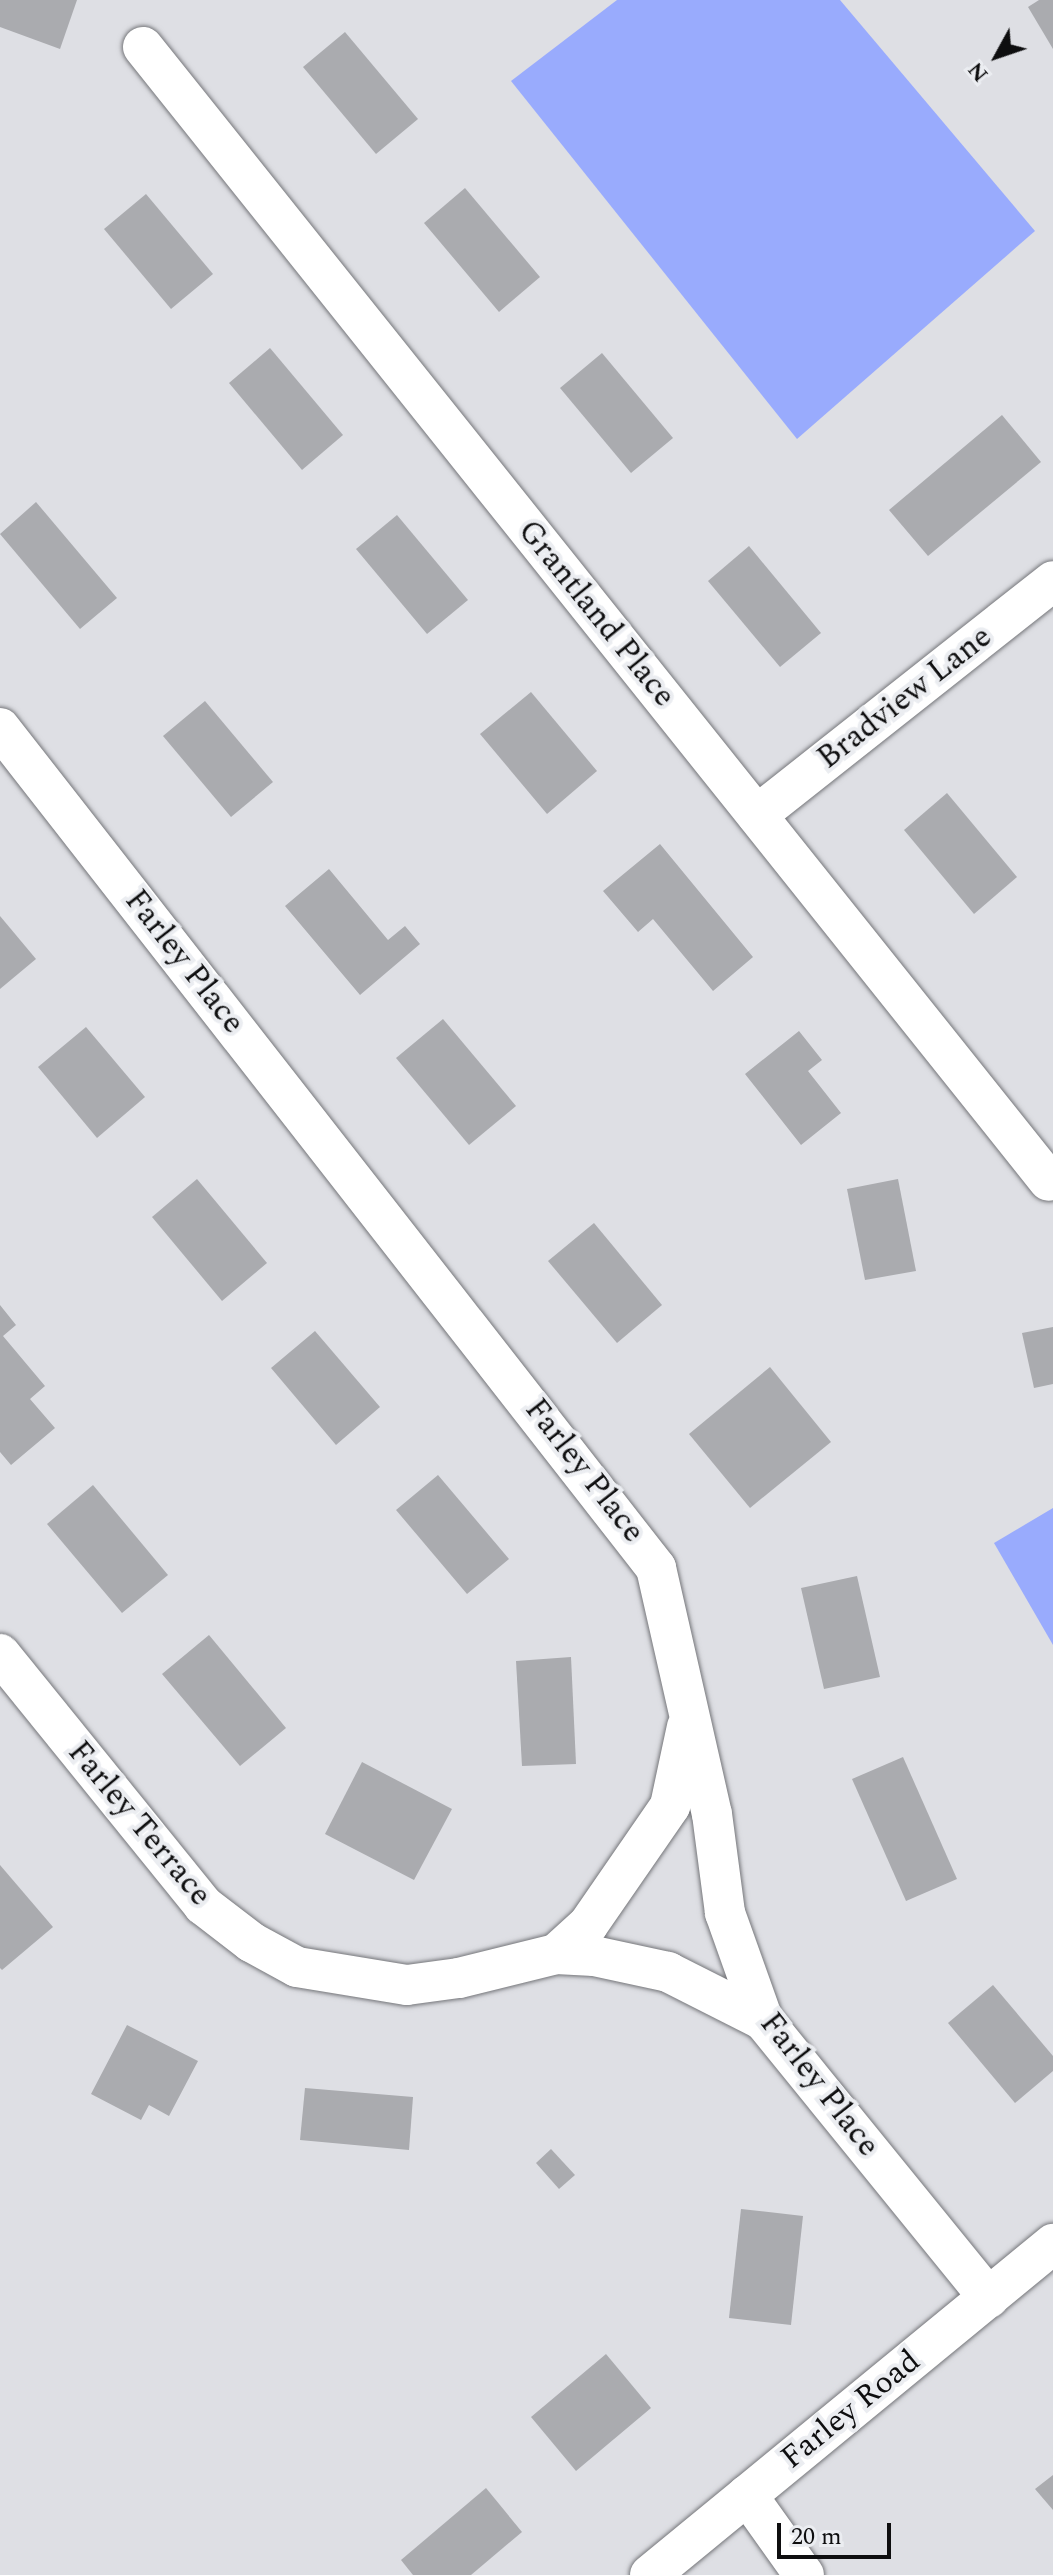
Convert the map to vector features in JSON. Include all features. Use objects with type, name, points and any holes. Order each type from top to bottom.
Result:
[{"type":"street","name":"Grantland Place","points":[[143,47],[1049,1181]]},
{"type":"street","name":"Bradview Lane","points":[[757,815],[1053,581]]},
{"type":"street","name":"Farley Place","points":[[0,728],[634,1533],[661,1581],[690,1712],[725,1913],[763,2020],[989,2298]]},
{"type":"street","name":"Farley Terrace","points":[[0,1654],[203,1905],[251,1942],[297,1967],[407,1985],[459,1978],[556,1954],[624,1960],[668,1972],[763,2020]]},
{"type":"street","points":[[556,1954],[588,1925],[670,1806],[690,1712]]},
{"type":"street","name":"Farley Road","points":[[650,2575],[1053,2244]]},
{"type":"street","points":[[747,2495],[804,2575]]},
{"type":"shaded area","points":[[617,0],[840,0],[1035,231],[797,439],[511,81]]},
{"type":"shaded area","points":[[1053,1508],[1053,1645],[994,1543]]},
{"type":"building","points":[[0,0],[77,0],[60,49],[0,27]]},
{"type":"building","points":[[1039,0],[1053,0],[1053,49],[1028,7]]},
{"type":"building","points":[[345,32],[418,119],[376,154],[303,67]]},
{"type":"building","points":[[465,188],[540,277],[499,312],[424,223]]},
{"type":"building","points":[[146,194],[213,274],[171,309],[104,229]]},
{"type":"building","points":[[270,348],[343,435],[302,470],[229,383]]},
{"type":"building","points":[[602,353],[673,438],[631,473],[560,388]]},
{"type":"building","points":[[1002,415],[1041,462],[928,556],[889,510]]},
{"type":"building","points":[[36,502],[117,598],[80,629],[0,534]]},
{"type":"building","points":[[397,515],[468,600],[427,634],[356,549]]},
{"type":"building","points":[[749,546],[821,633],[780,667],[708,581]]},
{"type":"building","points":[[531,692],[597,771],[547,814],[480,734]]},
{"type":"building","points":[[205,701],[273,782],[231,817],[163,736]]},
{"type":"building","points":[[947,793],[1017,877],[974,914],[904,830]]},
{"type":"building","points":[[660,844],[753,957],[713,991],[653,919],[638,932],[603,891]]},
{"type":"building","points":[[329,869],[388,940],[405,926],[420,944],[360,995],[285,906]]},
{"type":"building","points":[[0,916],[36,959],[0,989]]},
{"type":"building","points":[[443,1019],[516,1106],[469,1145],[396,1058]]},
{"type":"building","points":[[86,1027],[145,1097],[97,1138],[38,1067]]},
{"type":"building","points":[[799,1031],[822,1060],[808,1071],[841,1113],[801,1145],[745,1074]]},
{"type":"building","points":[[197,1179],[267,1263],[222,1301],[152,1217]]},
{"type":"building","points":[[898,1179],[916,1271],[865,1280],[847,1189]]},
{"type":"building","points":[[594,1223],[662,1305],[617,1343],[548,1261]]},
{"type":"building","points":[[0,1305],[16,1325],[3,1336],[45,1386],[30,1399],[55,1428],[11,1465],[0,1452]]},
{"type":"building","points":[[1053,1327],[1053,1384],[1034,1388],[1022,1333]]},
{"type":"building","points":[[315,1331],[380,1407],[336,1445],[271,1368]]},
{"type":"building","points":[[770,1367],[831,1442],[750,1508],[689,1434]]},
{"type":"building","points":[[438,1475],[509,1559],[467,1594],[396,1510]]},
{"type":"building","points":[[93,1485],[168,1575],[122,1613],[47,1524]]},
{"type":"building","points":[[857,1576],[880,1677],[824,1689],[801,1588]]},
{"type":"building","points":[[209,1635],[286,1728],[240,1766],[162,1674]]},
{"type":"building","points":[[571,1657],[576,1764],[522,1766],[516,1661]]},
{"type":"building","points":[[903,1757],[957,1879],[906,1901],[852,1779]]},
{"type":"building","points":[[362,1762],[452,1809],[414,1880],[325,1834]]},
{"type":"building","points":[[0,1865],[53,1927],[2,1970],[0,1968]]},
{"type":"building","points":[[993,1985],[1053,2056],[1053,2071],[1015,2103],[948,2023]]},
{"type":"building","points":[[127,2025],[198,2061],[169,2116],[149,2105],[141,2120],[91,2094]]},
{"type":"building","points":[[305,2088],[413,2097],[409,2150],[300,2140]]},
{"type":"building","points":[[551,2149],[575,2175],[559,2189],[536,2163]]},
{"type":"building","points":[[741,2209],[803,2216],[791,2325],[729,2318]]},
{"type":"building","points":[[606,2354],[651,2408],[576,2471],[531,2417]]},
{"type":"building","points":[[1053,2475],[1053,2510],[1035,2489]]},
{"type":"building","points":[[486,2488],[522,2532],[471,2575],[413,2575],[401,2560]]}]
